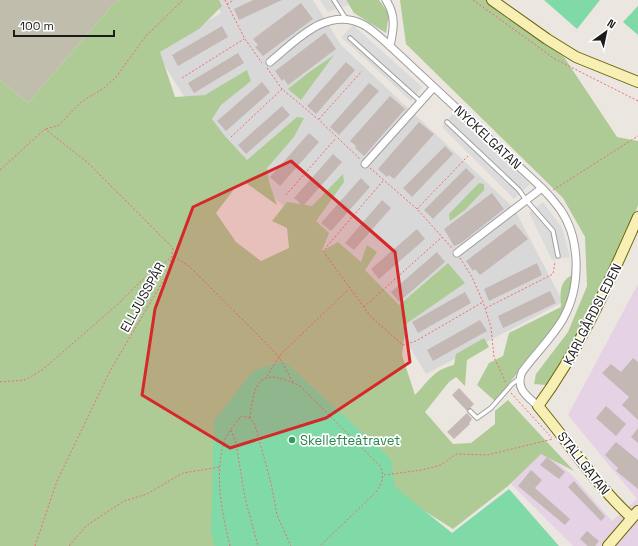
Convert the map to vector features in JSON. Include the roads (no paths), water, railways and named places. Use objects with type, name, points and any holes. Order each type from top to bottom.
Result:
[{"type":"street","points":[[386,0],[392,11],[394,27],[390,46]]},
{"type":"street","points":[[492,0],[547,39],[576,57],[638,82]]},
{"type":"street","name":"NYCKELGATAN","points":[[270,62],[313,28],[324,22],[352,19],[365,25],[390,46],[542,188],[560,210],[569,227],[576,262],[575,281],[571,301],[563,319],[522,372],[519,379]]},
{"type":"street","points":[[365,164],[434,87]]},
{"type":"street","points":[[457,253],[542,188]]},
{"type":"street","name":"KARLGÅRDSLEDEN","points":[[538,406],[559,378],[584,334],[638,217]]},
{"type":"street","points":[[519,379],[522,391],[538,406]]},
{"type":"street","name":"STALLGATAN","points":[[538,406],[618,505],[635,515]]},
{"type":"street","points":[[608,546],[635,515]]},
{"type":"lane","points":[[334,0],[346,20]]},
{"type":"lane","points":[[350,38],[421,102]]},
{"type":"lane","points":[[447,122],[519,190],[553,231],[558,256]]},
{"type":"lane","points":[[470,411],[477,418],[491,408],[508,388],[519,379]]},
{"type":"place","name":"Skellefteåtravet","points":[[292,440]]}]
